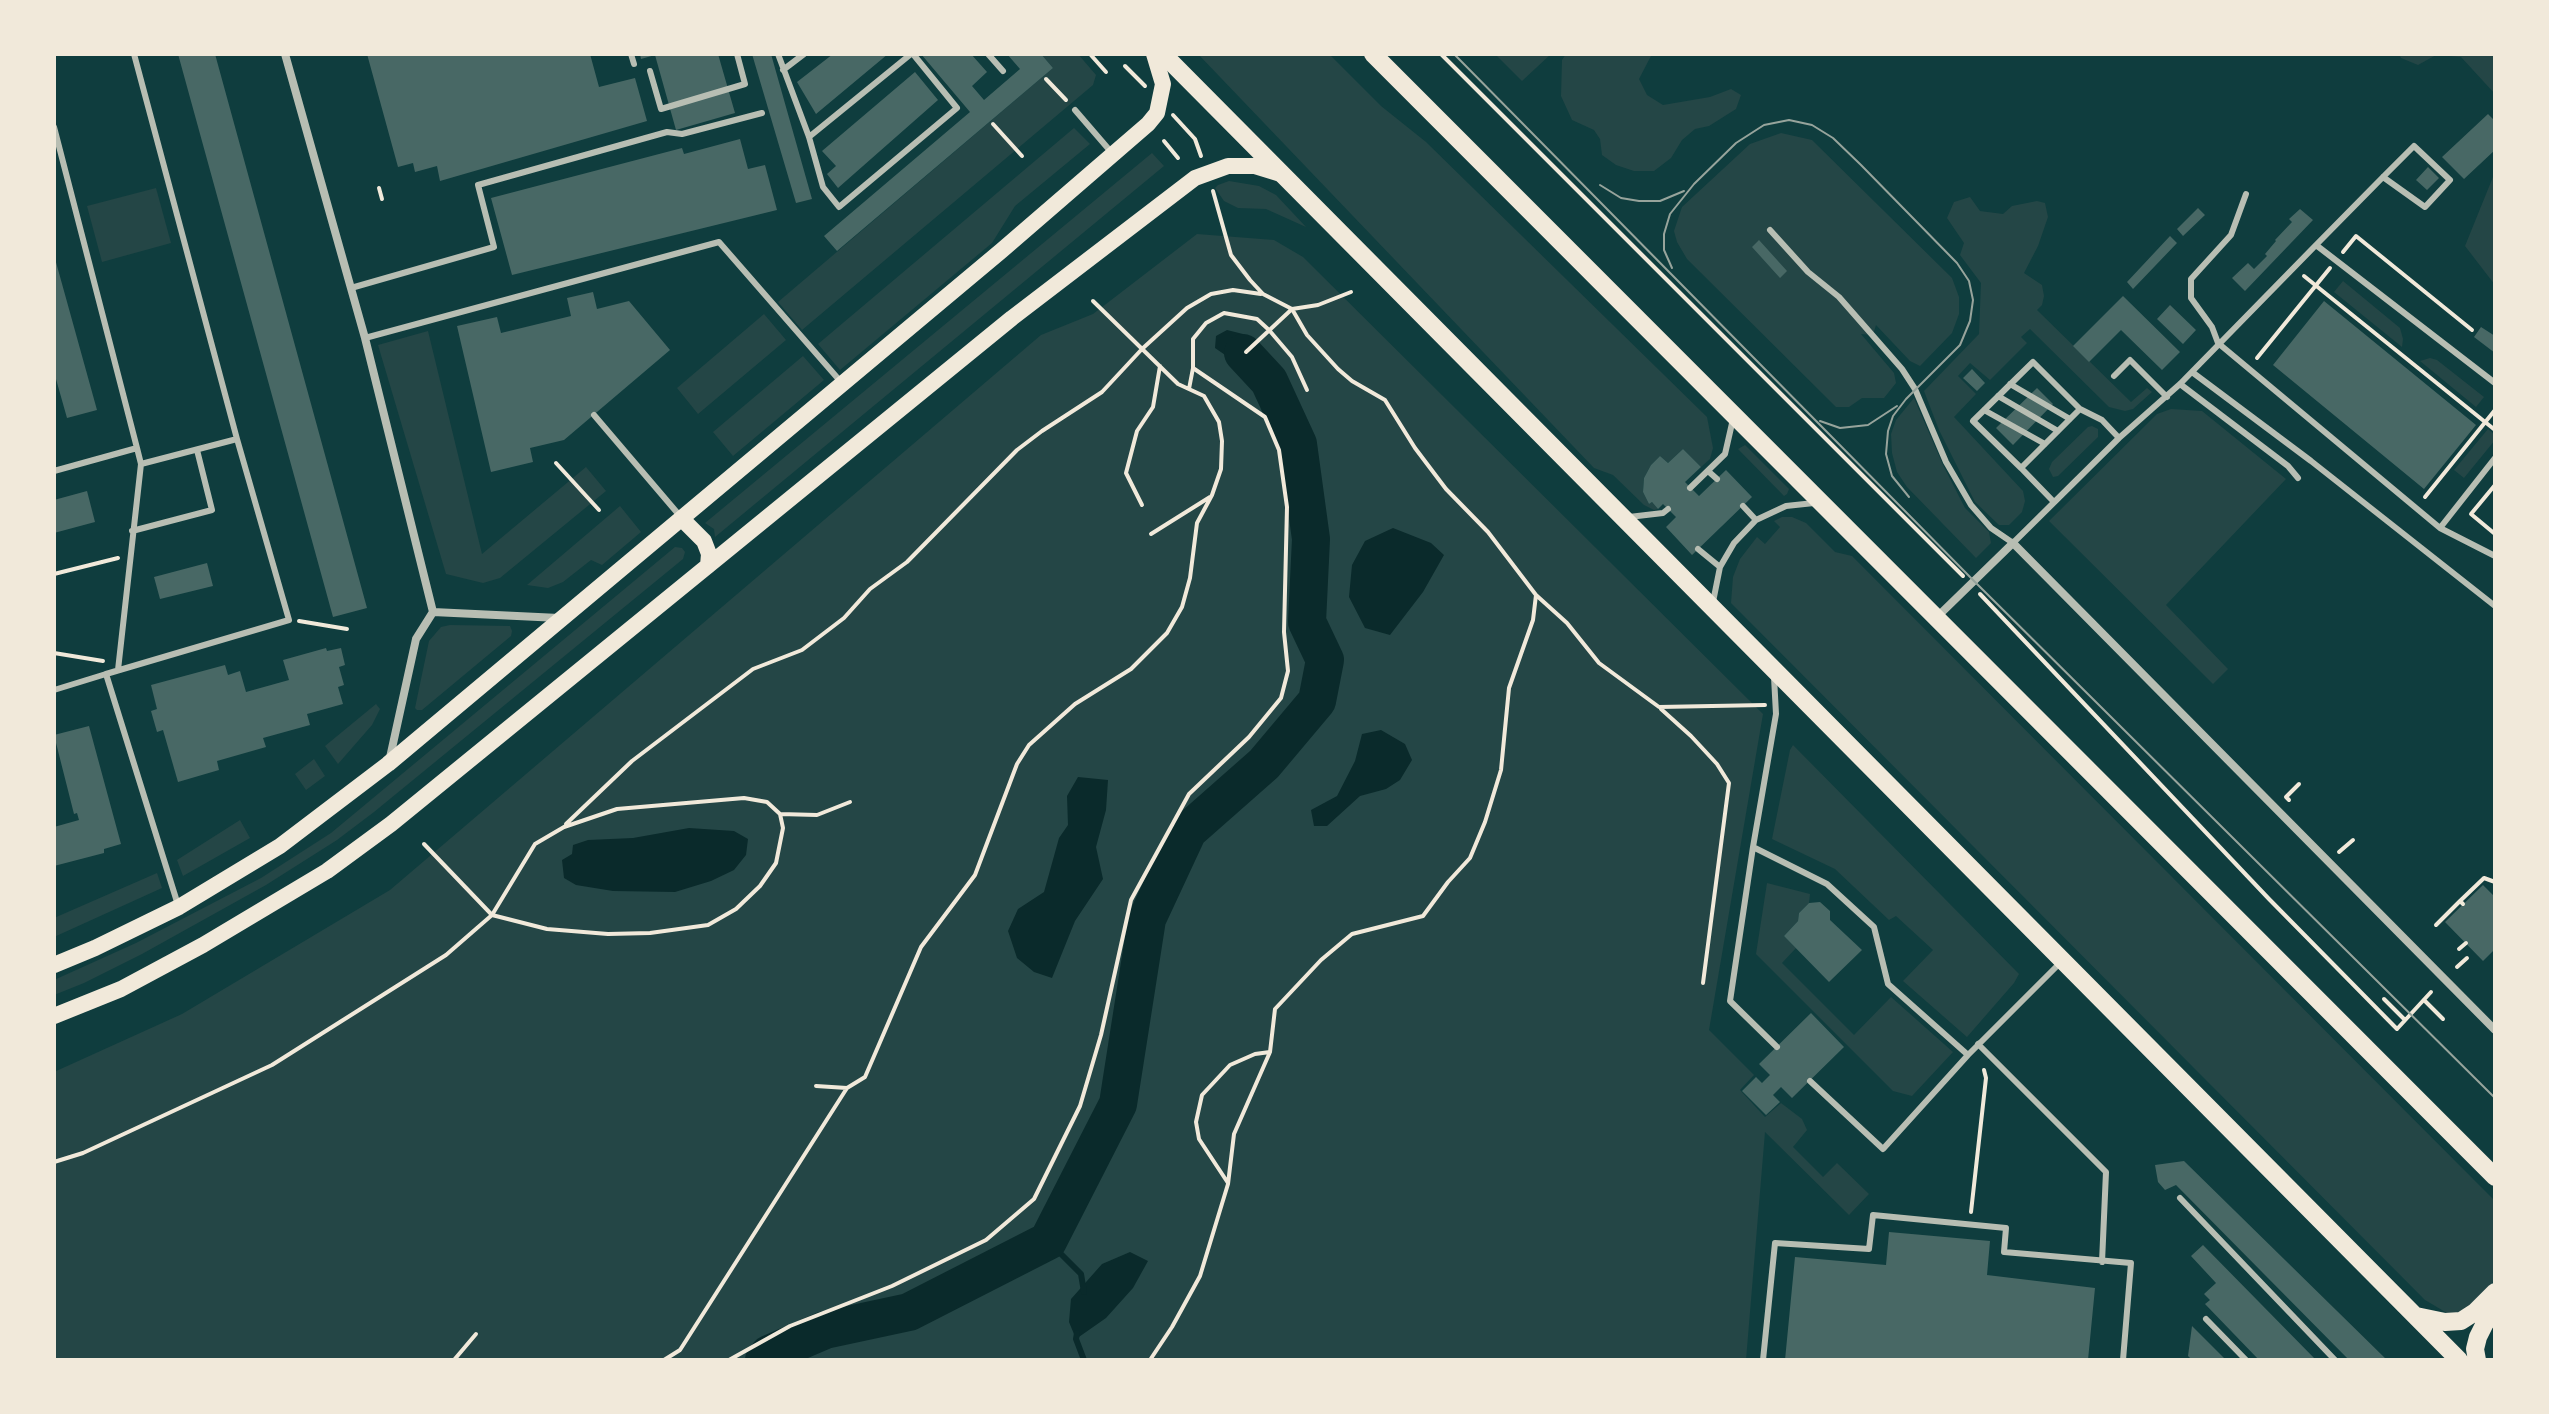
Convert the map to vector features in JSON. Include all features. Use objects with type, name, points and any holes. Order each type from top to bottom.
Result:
[{"type":"main road","points":[[54,965],[179,907],[280,846],[388,764],[1148,124],[1157,113],[1163,84],[1154,54]]},
{"type":"main road","points":[[1163,54],[2459,1360]]},
{"type":"main road","points":[[1373,54],[2495,1177]]},
{"type":"main road","points":[[54,1016],[135,982],[216,938],[327,871],[391,824],[1012,318],[1195,178],[1228,166],[1255,166],[1281,174]]},
{"type":"main road","points":[[682,519],[704,541],[709,554],[708,566]]},
{"type":"main road","points":[[2416,1316],[2445,1322],[2461,1321],[2495,1292]]},
{"type":"main road","points":[[2477,1360],[2475,1349],[2478,1337],[2495,1313]]},
{"type":"street","points":[[285,54],[365,338],[433,612],[416,639],[388,764]]},
{"type":"street","points":[[1936,618],[2013,543],[2495,1030]]},
{"type":"street","points":[[433,612],[564,618]]},
{"type":"lane","points":[[54,690],[289,620],[134,54]]},
{"type":"lane","points":[[631,54],[634,64]]},
{"type":"lane","points":[[650,71],[661,109],[745,84],[737,54]]},
{"type":"lane","points":[[778,54],[809,137],[823,187],[839,207],[957,108],[912,54],[809,137]]},
{"type":"lane","points":[[783,70],[804,54]]},
{"type":"lane","points":[[988,54],[1003,71]]},
{"type":"lane","points":[[1075,110],[1113,154]]},
{"type":"lane","points":[[351,288],[494,247],[478,185],[667,132],[682,134],[762,113]]},
{"type":"lane","points":[[54,127],[141,464],[118,670]]},
{"type":"lane","points":[[1770,230],[1808,272],[1839,297],[1902,369],[1915,389],[1946,462],[1971,505],[1991,528],[2013,543],[2119,438],[2167,397],[2218,343],[2293,267],[2316,245],[2383,177],[2414,146],[2450,180],[2425,207],[2383,177]]},
{"type":"lane","points":[[2246,194],[2231,235],[2191,279],[2191,298],[2212,327],[2218,343],[2440,528],[2495,556]]},
{"type":"lane","points":[[365,338],[719,242],[842,383]]},
{"type":"lane","points":[[2316,245],[2495,383]]},
{"type":"lane","points":[[2114,376],[2130,360],[2167,397]]},
{"type":"lane","points":[[2053,501],[1973,421],[2033,362],[2080,409],[2102,420],[2119,438]]},
{"type":"lane","points":[[2192,372],[2495,606]]},
{"type":"lane","points":[[2010,384],[2070,419]]},
{"type":"lane","points":[[2180,384],[2288,466],[2298,478]]},
{"type":"lane","points":[[1998,396],[2058,431]]},
{"type":"lane","points":[[2021,468],[2080,409]]},
{"type":"lane","points":[[1984,410],[2045,444]]},
{"type":"lane","points":[[1690,488],[1725,454],[1734,414]]},
{"type":"lane","points":[[594,415],[682,519]]},
{"type":"lane","points":[[141,464],[237,439]]},
{"type":"lane","points":[[54,471],[137,448]]},
{"type":"lane","points":[[132,531],[212,510],[197,450]]},
{"type":"lane","points":[[2440,528],[2495,458]]},
{"type":"lane","points":[[1708,471],[1717,479]]},
{"type":"lane","points":[[1712,609],[1720,567],[1734,543],[1756,520],[1786,506],[1822,502]]},
{"type":"lane","points":[[1743,506],[1756,520]]},
{"type":"lane","points":[[1622,518],[1666,511],[1672,521]]},
{"type":"lane","points":[[1698,549],[1720,567]]},
{"type":"lane","points":[[1773,669],[1776,714],[1730,1001],[1777,1047]]},
{"type":"lane","points":[[106,674],[179,907]]},
{"type":"lane","points":[[1753,847],[1827,884],[1874,927],[1888,984],[1968,1055]]},
{"type":"lane","points":[[1810,1081],[1883,1149],[1978,1044],[2061,961]]},
{"type":"lane","points":[[1978,1044],[2106,1172],[2102,1262]]},
{"type":"lane","points":[[2180,1198],[2335,1360]]},
{"type":"lane","points":[[1763,1360],[1775,1243],[1869,1249],[1873,1215],[2006,1228],[2004,1252],[2131,1263],[2123,1360]]},
{"type":"lane","points":[[2206,1319],[2246,1360]]},
{"type":"path","points":[[1090,54],[1106,72]]},
{"type":"path","points":[[1441,54],[1970,584],[2397,1029],[2431,992]]},
{"type":"path","points":[[1125,66],[1195,139],[1231,255],[1263,294]]},
{"type":"path","points":[[1046,79],[1075,110]]},
{"type":"path","points":[[993,124],[1022,156]]},
{"type":"path","points":[[1164,141],[1178,158]]},
{"type":"path","points":[[379,188],[382,199]]},
{"type":"path","points":[[2293,267],[2495,430]]},
{"type":"path","points":[[564,827],[632,761],[753,669],[802,650],[844,618],[870,589],[907,562],[1017,450],[1102,392],[1142,349],[1187,308],[1211,294],[1233,290],[1263,294],[1292,309],[1307,335],[1338,369],[1385,400],[1438,479],[1488,532],[1536,595],[1567,623],[1599,663],[1659,707],[1717,764],[1729,783],[1703,983]]},
{"type":"path","points":[[1246,352],[1292,309],[1318,305],[1351,292]]},
{"type":"path","points":[[664,1360],[680,1350],[847,1088],[865,1077],[921,947],[975,875],[1017,764],[1029,745],[1075,704],[1131,669],[1167,633],[1182,607],[1190,578],[1197,523],[1221,469],[1219,422],[1204,396],[1178,384],[1093,301]]},
{"type":"path","points":[[1189,389],[1193,339],[1206,323],[1224,313],[1257,319],[1269,330],[1292,357],[1307,390]]},
{"type":"path","points":[[1142,505],[1126,473],[1137,431],[1153,407],[1160,366]]},
{"type":"path","points":[[729,1360],[790,1326],[892,1286],[986,1240],[1034,1199],[1080,1106],[1101,1035],[1131,900],[1189,794],[1249,737],[1281,698],[1288,671],[1284,632],[1287,507],[1279,450],[1265,417],[1193,368]]},
{"type":"path","points":[[2425,497],[2495,410]]},
{"type":"path","points":[[556,463],[599,510]]},
{"type":"path","points":[[2495,485],[2471,514],[2495,534]]},
{"type":"path","points":[[1151,534],[1212,495]]},
{"type":"path","points":[[54,574],[130,555]]},
{"type":"path","points":[[1150,1360],[1200,1276],[1228,1184],[1234,1134],[1270,1052],[1275,1009],[1321,960],[1352,934],[1423,916],[1470,858],[1501,770],[1502,734],[1509,688],[1533,620],[1536,595]]},
{"type":"path","points":[[289,620],[347,629]]},
{"type":"path","points":[[54,653],[98,658],[118,670]]},
{"type":"path","points":[[1659,707],[1768,705]]},
{"type":"path","points":[[2297,808],[2286,797],[2299,784]]},
{"type":"path","points":[[54,1162],[83,1153],[272,1065],[446,955],[492,915],[535,844],[564,827],[617,809],[744,798],[767,802],[780,814],[783,828],[776,863],[760,886],[736,909],[708,925],[665,932],[608,934],[547,929],[492,915],[424,844]]},
{"type":"path","points":[[780,814],[817,815],[850,802]]},
{"type":"path","points":[[2329,841],[2340,852],[2353,840]]},
{"type":"path","points":[[2436,925],[2462,903],[2484,878],[2495,882]]},
{"type":"path","points":[[2459,949],[2466,943]]},
{"type":"path","points":[[2457,967],[2467,958]]},
{"type":"path","points":[[2384,999],[2405,1020]]},
{"type":"path","points":[[2425,1000],[2443,1019]]},
{"type":"path","points":[[1969,1224],[1986,1078],[1978,1044]]},
{"type":"path","points":[[1228,1184],[1199,1139],[1196,1122],[1202,1095],[1230,1065],[1255,1054],[1270,1052]]},
{"type":"path","points":[[816,1086],[847,1088]]},
{"type":"path","points":[[454,1360],[476,1334]]},
{"type":"shaded area","points":[[1041,54],[1078,54],[1096,75],[1093,85],[802,330],[778,302],[1053,68]]},
{"type":"shaded area","points":[[1198,54],[1329,54],[1381,106],[1426,142],[1707,417],[1713,448],[1710,459],[1701,467],[1683,449],[1668,463],[1660,456],[1644,478],[1643,492],[1649,504],[1652,502],[1658,509],[1654,510],[1644,505],[1613,475],[1594,468]]},
{"type":"shaded area","points":[[1495,54],[1551,54],[1522,81]]},
{"type":"shaded area","points":[[1566,54],[1652,54],[1639,79],[1647,95],[1663,105],[1710,97],[1731,89],[1741,95],[1736,109],[1709,126],[1695,129],[1682,140],[1671,158],[1654,171],[1634,171],[1616,165],[1602,155],[1600,139],[1594,130],[1572,120],[1561,96],[1562,60]]},
{"type":"shaded area","points":[[2399,54],[2495,54],[2495,94],[2461,57],[2436,55],[2418,65],[2401,58]]},
{"type":"shaded area","points":[[1074,128],[1090,144],[1015,206],[992,243],[840,370],[818,344]]},
{"type":"shaded area","points":[[1781,133],[1812,140],[1952,278],[1959,297],[1959,314],[1952,333],[1920,366],[1910,361],[1876,325],[1873,335],[1861,334],[1894,373],[1896,383],[1884,398],[1862,398],[1849,407],[1836,407],[1687,259],[1677,242],[1674,231],[1682,207],[1750,144]]},
{"type":"shaded area","points":[[1152,153],[1164,166],[715,537],[714,529],[705,523]]},
{"type":"shaded area","points":[[2495,172],[2495,285],[2465,246]]},
{"type":"shaded area","points":[[1229,181],[1259,186],[1276,195],[1306,227],[1266,209],[1238,208],[1224,201],[1215,188]]},
{"type":"shaded area","points":[[156,188],[171,243],[102,262],[87,206]]},
{"type":"shaded area","points":[[1970,197],[1980,211],[2003,214],[2012,206],[2037,201],[2045,203],[2048,217],[2024,273],[2042,285],[2044,296],[2037,310],[2131,402],[2147,388],[2152,392],[2133,409],[2125,411],[2109,407],[2030,329],[2021,337],[2027,343],[1990,380],[1970,363],[1958,376],[1976,394],[1954,417],[2023,491],[2025,501],[2022,512],[2009,525],[1999,525],[1975,502],[1939,430],[1924,391],[1979,334],[1981,283],[1960,255],[1964,243],[1947,218],[1954,202]]},
{"type":"shaded area","points":[[1197,234],[1274,240],[1303,257],[1763,714],[1709,1030],[1754,1075],[1740,1090],[1765,1117],[1781,1103],[1802,1119],[1807,1130],[1793,1147],[1823,1177],[1837,1163],[1869,1194],[1849,1215],[1765,1132],[1746,1360],[54,1360],[54,1072],[182,1014],[390,890],[1041,335],[1093,314]]},
{"type":"shaded area","points":[[2343,281],[2400,328],[2402,347],[2334,292]]},
{"type":"shaded area","points":[[764,314],[786,340],[698,414],[677,388]]},
{"type":"shaded area","points":[[1227,330],[1243,334],[1252,343],[1267,367],[1269,381],[1215,348],[1216,336]]},
{"type":"shaded area","points":[[428,331],[482,554],[586,467],[606,491],[500,578],[483,583],[446,574],[378,345]]},
{"type":"shaded area","points":[[803,356],[824,380],[733,456],[713,432]]},
{"type":"shaded area","points":[[2430,358],[2437,360],[2484,397],[2476,407],[2420,361]]},
{"type":"shaded area","points":[[1914,398],[1965,508],[1989,532],[1991,543],[1976,558],[1907,487],[1897,472],[1891,434],[1896,420]]},
{"type":"shaded area","points":[[2171,409],[2202,411],[2286,479],[2166,605],[2228,669],[2213,684],[2049,521],[2157,414]]},
{"type":"shaded area","points":[[2092,426],[2098,429],[2098,437],[2058,476],[2053,477],[2049,469],[2052,462]]},
{"type":"shaded area","points":[[2488,429],[2495,435],[2495,440],[2464,478],[2454,470]]},
{"type":"shaded area","points":[[1745,445],[1789,489],[1787,494],[1784,496],[1738,449]]},
{"type":"shaded area","points":[[620,506],[641,532],[602,565],[591,560],[563,582],[548,588],[527,585]]},
{"type":"shaded area","points":[[1792,517],[1806,523],[1835,552],[1852,556],[2495,1201],[2495,1280],[2467,1308],[2447,1313],[2425,1300],[1731,603],[1733,577],[1740,559],[1757,537],[1765,544],[1780,527],[1774,521]]},
{"type":"shaded area","points":[[1393,528],[1431,543],[1444,555],[1423,592],[1390,635],[1365,628],[1349,597],[1352,565],[1365,541]]},
{"type":"shaded area","points":[[675,547],[685,552],[683,559],[337,840],[266,885],[142,954],[54,995],[54,980],[136,943],[261,878],[331,833]]},
{"type":"shaded area","points":[[510,626],[512,631],[511,636],[422,710],[417,710],[429,641],[441,627]]},
{"type":"shaded area","points":[[376,704],[380,709],[372,725],[338,764],[325,746]]},
{"type":"shaded area","points":[[1381,730],[1405,744],[1412,760],[1400,780],[1386,789],[1360,796],[1327,826],[1314,826],[1311,810],[1337,796],[1355,761],[1362,734]]},
{"type":"shaded area","points":[[1793,745],[2019,974],[1967,1037],[1903,981],[1933,950],[1896,916],[1889,920],[1835,869],[1772,839]]},
{"type":"shaded area","points":[[314,759],[325,776],[306,790],[295,774]]},
{"type":"shaded area","points":[[1078,777],[1108,780],[1106,810],[1096,847],[1103,879],[1075,921],[1052,978],[1034,972],[1017,958],[1008,931],[1018,909],[1044,892],[1059,838],[1068,825],[1067,796]]},
{"type":"shaded area","points":[[240,820],[250,838],[183,876],[177,860]]},
{"type":"shaded area","points":[[689,828],[734,831],[748,839],[746,855],[734,870],[675,892],[613,891],[576,885],[564,878],[562,860],[572,854],[573,845],[588,840],[633,838]]},
{"type":"shaded area","points":[[157,873],[162,888],[54,937],[54,918]]},
{"type":"shaded area","points":[[1767,883],[1810,894],[1809,903],[1799,913],[1798,921],[1784,936],[1796,948],[1782,963],[1854,1035],[1891,997],[1953,1052],[1912,1096],[1893,1091],[1756,954]]},
{"type":"shaded area","points":[[1130,1252],[1148,1261],[1133,1288],[1106,1318],[1076,1339],[1069,1322],[1071,1299],[1102,1264]]},
{"type":"building","points":[[178,54],[215,54],[367,608],[333,617]]},
{"type":"building","points":[[367,54],[590,54],[599,87],[635,78],[647,121],[440,181],[437,166],[415,172],[413,163],[398,167]]},
{"type":"building","points":[[640,54],[718,54],[735,113],[676,130],[655,55],[641,59]]},
{"type":"building","points":[[752,54],[771,54],[812,199],[796,203]]},
{"type":"building","points":[[833,54],[888,54],[816,114],[797,82]]},
{"type":"building","points":[[921,54],[971,54],[987,72],[972,86],[984,100],[1020,69],[1007,54],[1041,54],[1053,68],[837,251],[824,236],[970,112]]},
{"type":"building","points":[[915,72],[938,100],[838,188],[827,174],[836,166],[822,151]]},
{"type":"building","points":[[2488,114],[2495,121],[2495,150],[2464,179],[2442,157]]},
{"type":"building","points":[[740,139],[748,169],[765,165],[777,210],[512,275],[491,198],[682,148],[684,154]]},
{"type":"building","points":[[2428,167],[2439,178],[2427,190],[2416,180]]},
{"type":"building","points":[[2198,208],[2205,215],[2183,236],[2177,229]]},
{"type":"building","points":[[2300,209],[2313,220],[2245,291],[2232,278],[2248,263],[2254,269],[2267,256],[2265,254],[2275,240],[2292,222],[2289,219]]},
{"type":"building","points":[[2170,236],[2177,243],[2133,289],[2127,282]]},
{"type":"building","points":[[1759,240],[1787,271],[1780,278],[1752,247]]},
{"type":"building","points":[[54,255],[97,410],[67,418],[54,372]]},
{"type":"building","points":[[593,292],[597,309],[629,301],[670,350],[564,440],[530,448],[533,462],[491,472],[457,326],[497,317],[501,333],[571,316],[567,298]]},
{"type":"building","points":[[2123,296],[2180,352],[2162,370],[2121,330],[2089,362],[2073,346]]},
{"type":"building","points":[[2324,301],[2476,425],[2424,489],[2273,365]]},
{"type":"building","points":[[2170,305],[2196,330],[2183,344],[2157,319]]},
{"type":"building","points":[[2481,327],[2495,336],[2495,353],[2474,337]]},
{"type":"building","points":[[1972,369],[1985,383],[1977,391],[1963,378]]},
{"type":"building","points":[[2037,388],[2053,404],[2013,445],[1996,428]]},
{"type":"building","points":[[1683,449],[1701,467],[1685,482],[1699,496],[1726,470],[1752,497],[1692,555],[1666,527],[1676,517],[1663,504],[1658,509],[1652,502],[1649,504],[1643,492],[1644,478],[1651,465],[1660,456],[1668,463]]},
{"type":"building","points":[[87,491],[95,522],[54,533],[54,500]]},
{"type":"building","points":[[207,563],[213,586],[160,599],[154,577]]},
{"type":"building","points":[[326,648],[327,651],[341,648],[345,665],[339,667],[344,685],[338,687],[343,704],[307,714],[310,725],[263,738],[266,747],[217,761],[219,770],[178,782],[163,730],[157,732],[151,711],[157,709],[151,685],[225,665],[228,675],[240,671],[246,692],[289,680],[283,660]]},
{"type":"building","points":[[89,726],[121,844],[104,849],[104,853],[54,866],[54,827],[79,820],[77,813],[74,814],[54,735]]},
{"type":"building","points":[[2483,885],[2495,897],[2495,949],[2483,961],[2445,922]]},
{"type":"building","points":[[1820,902],[1830,911],[1830,920],[1862,950],[1829,982],[1784,936],[1809,903]]},
{"type":"building","points":[[1811,1013],[1844,1047],[1792,1098],[1781,1087],[1773,1095],[1780,1102],[1766,1115],[1742,1091],[1756,1077],[1762,1083],[1770,1075],[1759,1064]]},
{"type":"building","points":[[2184,1161],[2387,1360],[2349,1360],[2176,1185],[2165,1190],[2158,1182],[2155,1165]]},
{"type":"building","points":[[1889,1232],[1990,1241],[1987,1275],[2095,1288],[2088,1360],[1785,1360],[1795,1257],[1886,1265]]},
{"type":"building","points":[[2203,1245],[2316,1360],[2259,1360],[2205,1304],[2210,1300],[2204,1294],[2216,1283],[2191,1256]]},
{"type":"building","points":[[2192,1326],[2226,1360],[2192,1360],[2188,1356]]},
{"type":"waterway","points":[[764,1360],[769,1354],[825,1330],[909,1312],[1048,1241],[1118,1104],[1147,919],[1188,831],[1264,764],[1317,701],[1325,660],[1307,622],[1311,539],[1298,444],[1269,381],[1243,353]]},
{"type":"waterway","points":[[1048,1241],[1081,1274],[1084,1292]]},
{"type":"waterway","points":[[1077,1333],[1076,1339],[1084,1360]]},
{"type":"tram line","points":[[1454,54],[1974,581],[2495,1098]]},
{"type":"tram line","points":[[1672,268],[1664,250],[1664,234],[1670,214],[1694,184],[1736,143],[1764,125],[1789,120],[1812,125],[1833,138],[1861,165],[1957,263],[1969,281],[1973,300],[1970,321],[1960,345],[1906,399],[1893,416],[1888,431],[1886,454],[1892,476],[1909,497]]},
{"type":"tram line","points":[[1600,185],[1621,198],[1639,201],[1660,201],[1684,191]]},
{"type":"tram line","points":[[1820,421],[1840,428],[1868,425],[1897,406]]}]
